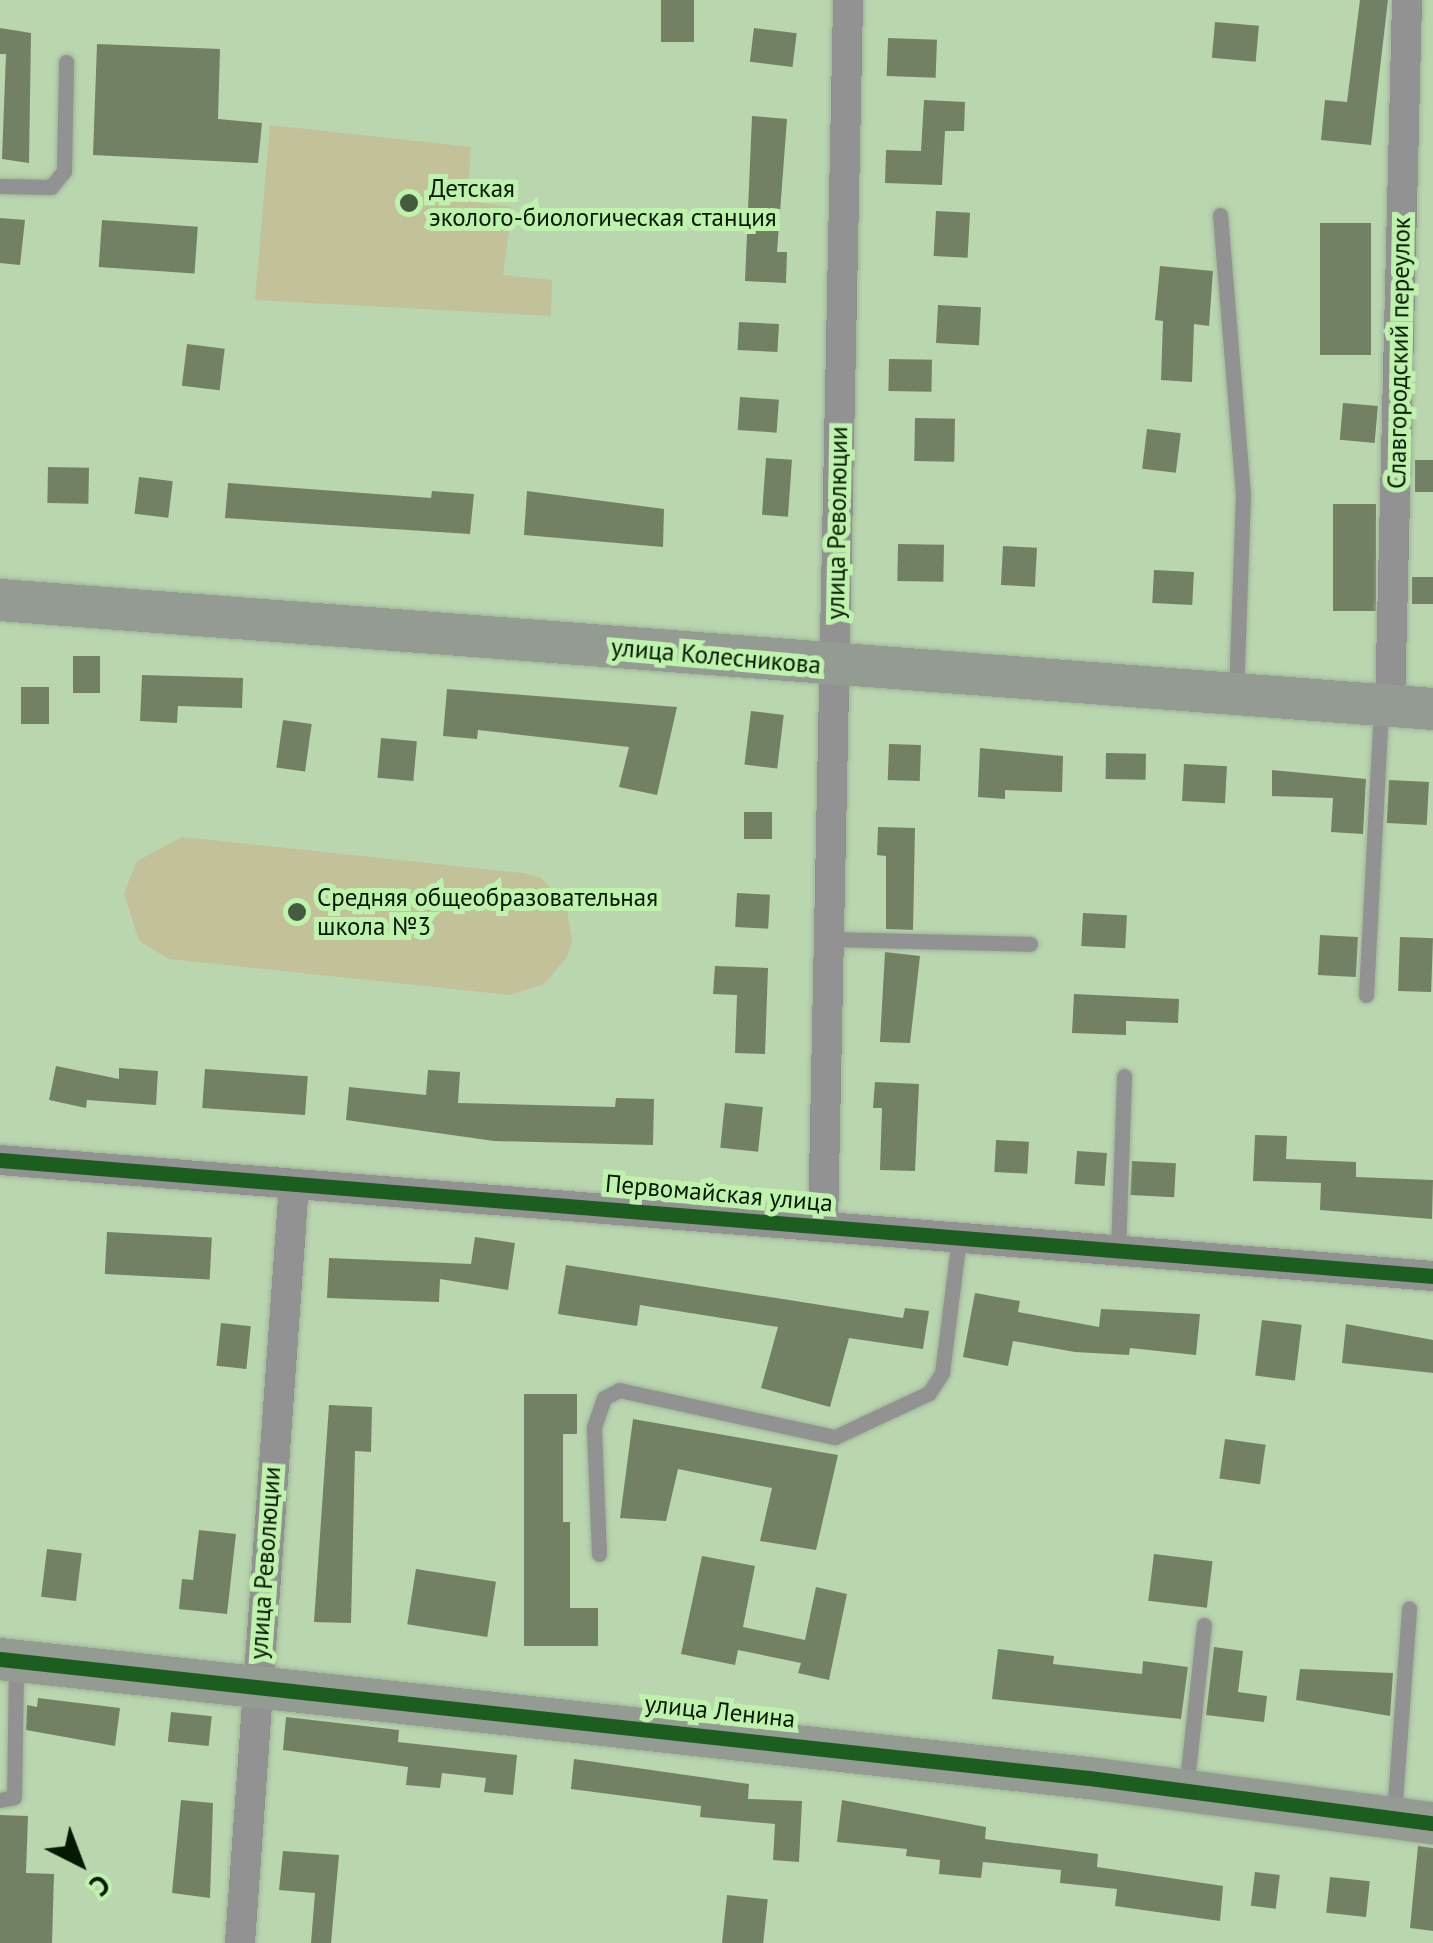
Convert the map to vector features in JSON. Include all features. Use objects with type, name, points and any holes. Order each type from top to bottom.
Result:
[{"type":"street","name":"улица Революции","points":[[823,1227],[848,0]]},
{"type":"street","name":"Славгородский переулок","points":[[1386,706],[1408,0]]},
{"type":"street","name":"улица Колесникова","points":[[0,600],[1433,710]]},
{"type":"street","name":"Первомайская улица","points":[[0,1160],[1433,1276]]},
{"type":"street","name":"улица Революции","points":[[240,1943],[255,1684],[294,1184]]},
{"type":"street","name":"улица Ленина","points":[[8,1660],[255,1684],[1186,1790],[1413,1820]]},
{"type":"lane","points":[[0,186],[51,187],[64,171],[66,62]]},
{"type":"lane","points":[[1220,215],[1242,494],[1236,695]]},
{"type":"lane","points":[[1366,995],[1386,706]]},
{"type":"lane","points":[[829,939],[1030,944]]},
{"type":"lane","points":[[1118,1250],[1124,1076]]},
{"type":"lane","points":[[599,1554],[594,1426],[604,1398],[620,1390],[835,1438],[928,1393],[942,1372],[960,1238]]},
{"type":"lane","points":[[1410,1609],[1413,1820]]},
{"type":"lane","points":[[1186,1790],[1204,1625]]},
{"type":"lane","points":[[0,1800],[14,1797],[8,1660]]},
{"type":"shaded area","points":[[270,125],[471,147],[467,201],[512,207],[503,275],[552,280],[551,316],[255,300]]},
{"type":"shaded area","points":[[182,837],[523,873],[541,878],[566,904],[572,940],[567,957],[544,984],[510,995],[169,959],[139,941],[124,893],[137,861]]},
{"type":"building","points":[[661,0],[694,0],[694,42],[661,42]]},
{"type":"building","points":[[1360,0],[1388,0],[1371,145],[1321,140],[1325,100],[1347,102]]},
{"type":"building","points":[[1215,22],[1259,26],[1256,62],[1212,58]]},
{"type":"building","points":[[0,28],[31,33],[29,163],[2,159],[6,54],[0,54]]},
{"type":"building","points":[[754,28],[797,33],[793,67],[750,62]]},
{"type":"building","points":[[888,38],[937,40],[936,78],[887,76]]},
{"type":"building","points":[[97,44],[220,49],[218,119],[262,123],[258,163],[93,155]]},
{"type":"building","points":[[924,100],[965,102],[964,131],[945,131],[942,185],[885,183],[886,150],[921,151]]},
{"type":"building","points":[[752,116],[787,119],[777,252],[787,252],[786,283],[745,281]]},
{"type":"building","points":[[936,211],[970,213],[968,258],[934,256]]},
{"type":"building","points":[[0,218],[25,220],[20,265],[0,263]]},
{"type":"building","points":[[102,220],[198,227],[194,274],[99,267]]},
{"type":"building","points":[[1320,223],[1371,223],[1371,355],[1320,355]]},
{"type":"building","points":[[1160,266],[1213,271],[1209,326],[1194,324],[1192,382],[1161,380],[1163,321],[1155,320]]},
{"type":"building","points":[[938,305],[981,307],[979,345],[936,343]]},
{"type":"building","points":[[739,322],[779,324],[777,352],[738,350]]},
{"type":"building","points":[[187,344],[225,349],[220,390],[182,386]]},
{"type":"building","points":[[889,359],[932,360],[931,392],[888,391]]},
{"type":"building","points":[[740,397],[779,400],[777,433],[738,430]]},
{"type":"building","points":[[1343,403],[1378,406],[1375,443],[1340,440]]},
{"type":"building","points":[[915,418],[955,419],[954,462],[914,461]]},
{"type":"building","points":[[1147,429],[1181,433],[1176,473],[1142,469]]},
{"type":"building","points":[[766,458],[792,460],[788,517],[762,515]]},
{"type":"building","points":[[1415,460],[1433,460],[1433,492],[1415,492]]},
{"type":"building","points":[[48,467],[89,468],[88,504],[47,503]]},
{"type":"building","points":[[139,477],[173,481],[168,518],[134,514]]},
{"type":"building","points":[[228,483],[431,498],[432,491],[474,494],[470,534],[225,518]]},
{"type":"building","points":[[527,491],[664,509],[663,547],[524,535]]},
{"type":"building","points":[[1333,504],[1376,504],[1376,611],[1333,611]]},
{"type":"building","points":[[898,544],[944,545],[943,582],[897,581]]},
{"type":"building","points":[[1003,546],[1037,548],[1035,587],[1001,585]]},
{"type":"building","points":[[1154,570],[1194,572],[1192,605],[1152,603]]},
{"type":"building","points":[[1412,577],[1433,577],[1433,604],[1412,604]]},
{"type":"building","points":[[73,656],[100,656],[100,693],[73,693]]},
{"type":"building","points":[[142,675],[243,678],[242,708],[178,706],[177,723],[140,721]]},
{"type":"building","points":[[21,687],[49,687],[49,724],[21,724]]},
{"type":"building","points":[[447,689],[677,707],[657,795],[619,787],[629,747],[478,730],[477,739],[443,736]]},
{"type":"building","points":[[751,711],[784,715],[777,769],[744,765]]},
{"type":"building","points":[[283,720],[312,724],[305,772],[276,768]]},
{"type":"building","points":[[381,738],[417,741],[413,781],[378,778]]},
{"type":"building","points":[[889,744],[921,745],[920,781],[888,780]]},
{"type":"building","points":[[980,748],[1063,756],[1062,792],[1005,790],[1005,799],[978,797]]},
{"type":"building","points":[[1106,753],[1146,754],[1146,780],[1106,779]]},
{"type":"building","points":[[1184,764],[1227,766],[1225,803],[1182,801]]},
{"type":"building","points":[[1272,770],[1366,779],[1363,834],[1331,832],[1333,798],[1272,796]]},
{"type":"building","points":[[1389,780],[1429,782],[1427,825],[1387,823]]},
{"type":"building","points":[[744,812],[772,812],[772,839],[744,839]]},
{"type":"building","points":[[878,827],[915,828],[913,930],[886,929],[886,856],[877,855]]},
{"type":"building","points":[[737,893],[770,895],[768,929],[735,927]]},
{"type":"building","points":[[1083,913],[1127,915],[1125,948],[1081,946]]},
{"type":"building","points":[[1320,935],[1358,937],[1356,977],[1318,975]]},
{"type":"building","points":[[1400,937],[1433,938],[1431,992],[1398,991]]},
{"type":"building","points":[[885,952],[920,956],[910,1043],[880,1042]]},
{"type":"building","points":[[715,966],[768,968],[765,1054],[735,1053],[737,995],[713,994]]},
{"type":"building","points":[[1074,994],[1179,999],[1178,1023],[1126,1021],[1126,1035],[1072,1033]]},
{"type":"building","points":[[56,1066],[119,1079],[119,1068],[158,1071],[156,1105],[87,1100],[86,1108],[49,1100]]},
{"type":"building","points":[[205,1069],[308,1076],[305,1115],[202,1108]]},
{"type":"building","points":[[428,1070],[460,1072],[458,1103],[615,1107],[616,1098],[654,1099],[653,1145],[494,1141],[346,1120],[349,1087],[426,1095]]},
{"type":"building","points":[[875,1082],[919,1084],[915,1171],[880,1170],[882,1108],[873,1108]]},
{"type":"building","points":[[725,1103],[763,1107],[758,1152],[720,1148]]},
{"type":"building","points":[[1255,1135],[1287,1136],[1286,1159],[1356,1162],[1356,1177],[1433,1180],[1432,1219],[1320,1210],[1321,1183],[1253,1181]]},
{"type":"building","points":[[996,1140],[1029,1142],[1027,1174],[994,1172]]},
{"type":"building","points":[[1077,1151],[1107,1153],[1105,1186],[1075,1184]]},
{"type":"building","points":[[1132,1161],[1176,1163],[1174,1197],[1130,1195]]},
{"type":"building","points":[[107,1232],[212,1237],[210,1279],[105,1274]]},
{"type":"building","points":[[475,1237],[515,1243],[508,1290],[440,1279],[439,1302],[327,1298],[329,1258],[471,1264]]},
{"type":"building","points":[[566,1265],[903,1318],[905,1308],[929,1311],[923,1349],[849,1338],[830,1407],[761,1388],[778,1327],[640,1305],[637,1326],[558,1314]]},
{"type":"building","points":[[975,1293],[1020,1301],[1018,1312],[1099,1327],[1101,1309],[1200,1314],[1196,1355],[1130,1348],[1129,1355],[1075,1352],[1013,1341],[1008,1366],[963,1357]]},
{"type":"building","points":[[1262,1320],[1302,1325],[1295,1380],[1255,1376]]},
{"type":"building","points":[[221,1323],[251,1326],[246,1369],[217,1366]]},
{"type":"building","points":[[1346,1324],[1433,1340],[1433,1373],[1342,1363]]},
{"type":"building","points":[[524,1394],[577,1394],[577,1434],[563,1434],[563,1522],[570,1522],[570,1608],[598,1608],[598,1646],[524,1646]]},
{"type":"building","points":[[329,1405],[372,1407],[371,1452],[355,1451],[351,1623],[314,1622]]},
{"type":"building","points":[[633,1419],[838,1455],[816,1550],[760,1541],[772,1488],[678,1469],[666,1521],[620,1518]]},
{"type":"building","points":[[1225,1439],[1266,1445],[1260,1484],[1219,1479]]},
{"type":"building","points":[[199,1530],[236,1534],[227,1614],[179,1609],[182,1579],[193,1580]]},
{"type":"building","points":[[47,1549],[82,1553],[76,1601],[41,1597]]},
{"type":"building","points":[[1154,1554],[1213,1561],[1207,1608],[1148,1601]]},
{"type":"building","points":[[702,1556],[755,1566],[743,1627],[805,1640],[816,1587],[847,1594],[829,1680],[798,1673],[801,1663],[738,1650],[735,1665],[681,1654]]},
{"type":"building","points":[[416,1569],[496,1582],[487,1637],[407,1624]]},
{"type":"building","points":[[1214,1647],[1243,1651],[1238,1692],[1267,1696],[1264,1722],[1206,1715]]},
{"type":"building","points":[[998,1649],[1054,1656],[1053,1664],[1142,1674],[1143,1661],[1188,1667],[1181,1719],[992,1699]]},
{"type":"building","points":[[1300,1669],[1393,1673],[1390,1716],[1296,1700]]},
{"type":"building","points":[[38,1698],[120,1708],[115,1746],[26,1730],[27,1705],[37,1707]]},
{"type":"building","points":[[171,1712],[212,1716],[209,1746],[168,1742]]},
{"type":"building","points":[[286,1717],[399,1730],[398,1742],[517,1755],[513,1795],[484,1792],[486,1778],[442,1773],[440,1788],[406,1785],[408,1767],[283,1750]]},
{"type":"building","points":[[574,1759],[749,1784],[748,1799],[802,1801],[799,1862],[773,1860],[775,1824],[700,1817],[701,1806],[571,1789]]},
{"type":"building","points":[[181,1800],[213,1803],[210,1898],[172,1893]]},
{"type":"building","points":[[842,1800],[986,1827],[985,1839],[1098,1854],[1097,1867],[1223,1886],[1220,1921],[1115,1906],[1117,1889],[1060,1883],[1061,1870],[983,1862],[981,1878],[939,1874],[940,1860],[906,1856],[907,1849],[837,1842]]},
{"type":"building","points":[[0,1815],[28,1816],[26,1873],[54,1874],[52,1943],[0,1943]]},
{"type":"building","points":[[1418,1846],[1433,1848],[1433,1931],[1410,1928]]},
{"type":"building","points":[[283,1851],[339,1855],[331,1943],[311,1943],[315,1893],[279,1890]]},
{"type":"building","points":[[1255,1872],[1280,1875],[1276,1909],[1251,1906]]},
{"type":"building","points":[[1330,1877],[1370,1881],[1366,1917],[1326,1913]]},
{"type":"building","points":[[727,1895],[768,1899],[763,1943],[722,1943]]},
{"type":"cycle path","points":[[0,1160],[1433,1276]]},
{"type":"cycle path","points":[[0,1659],[1089,1778],[1433,1823]]},
{"type":"place","name":"Детская эколого-биологическая станция","points":[[409,203]]},
{"type":"place","name":"Средняя общеобразовательная школа №3","points":[[297,912]]}]
